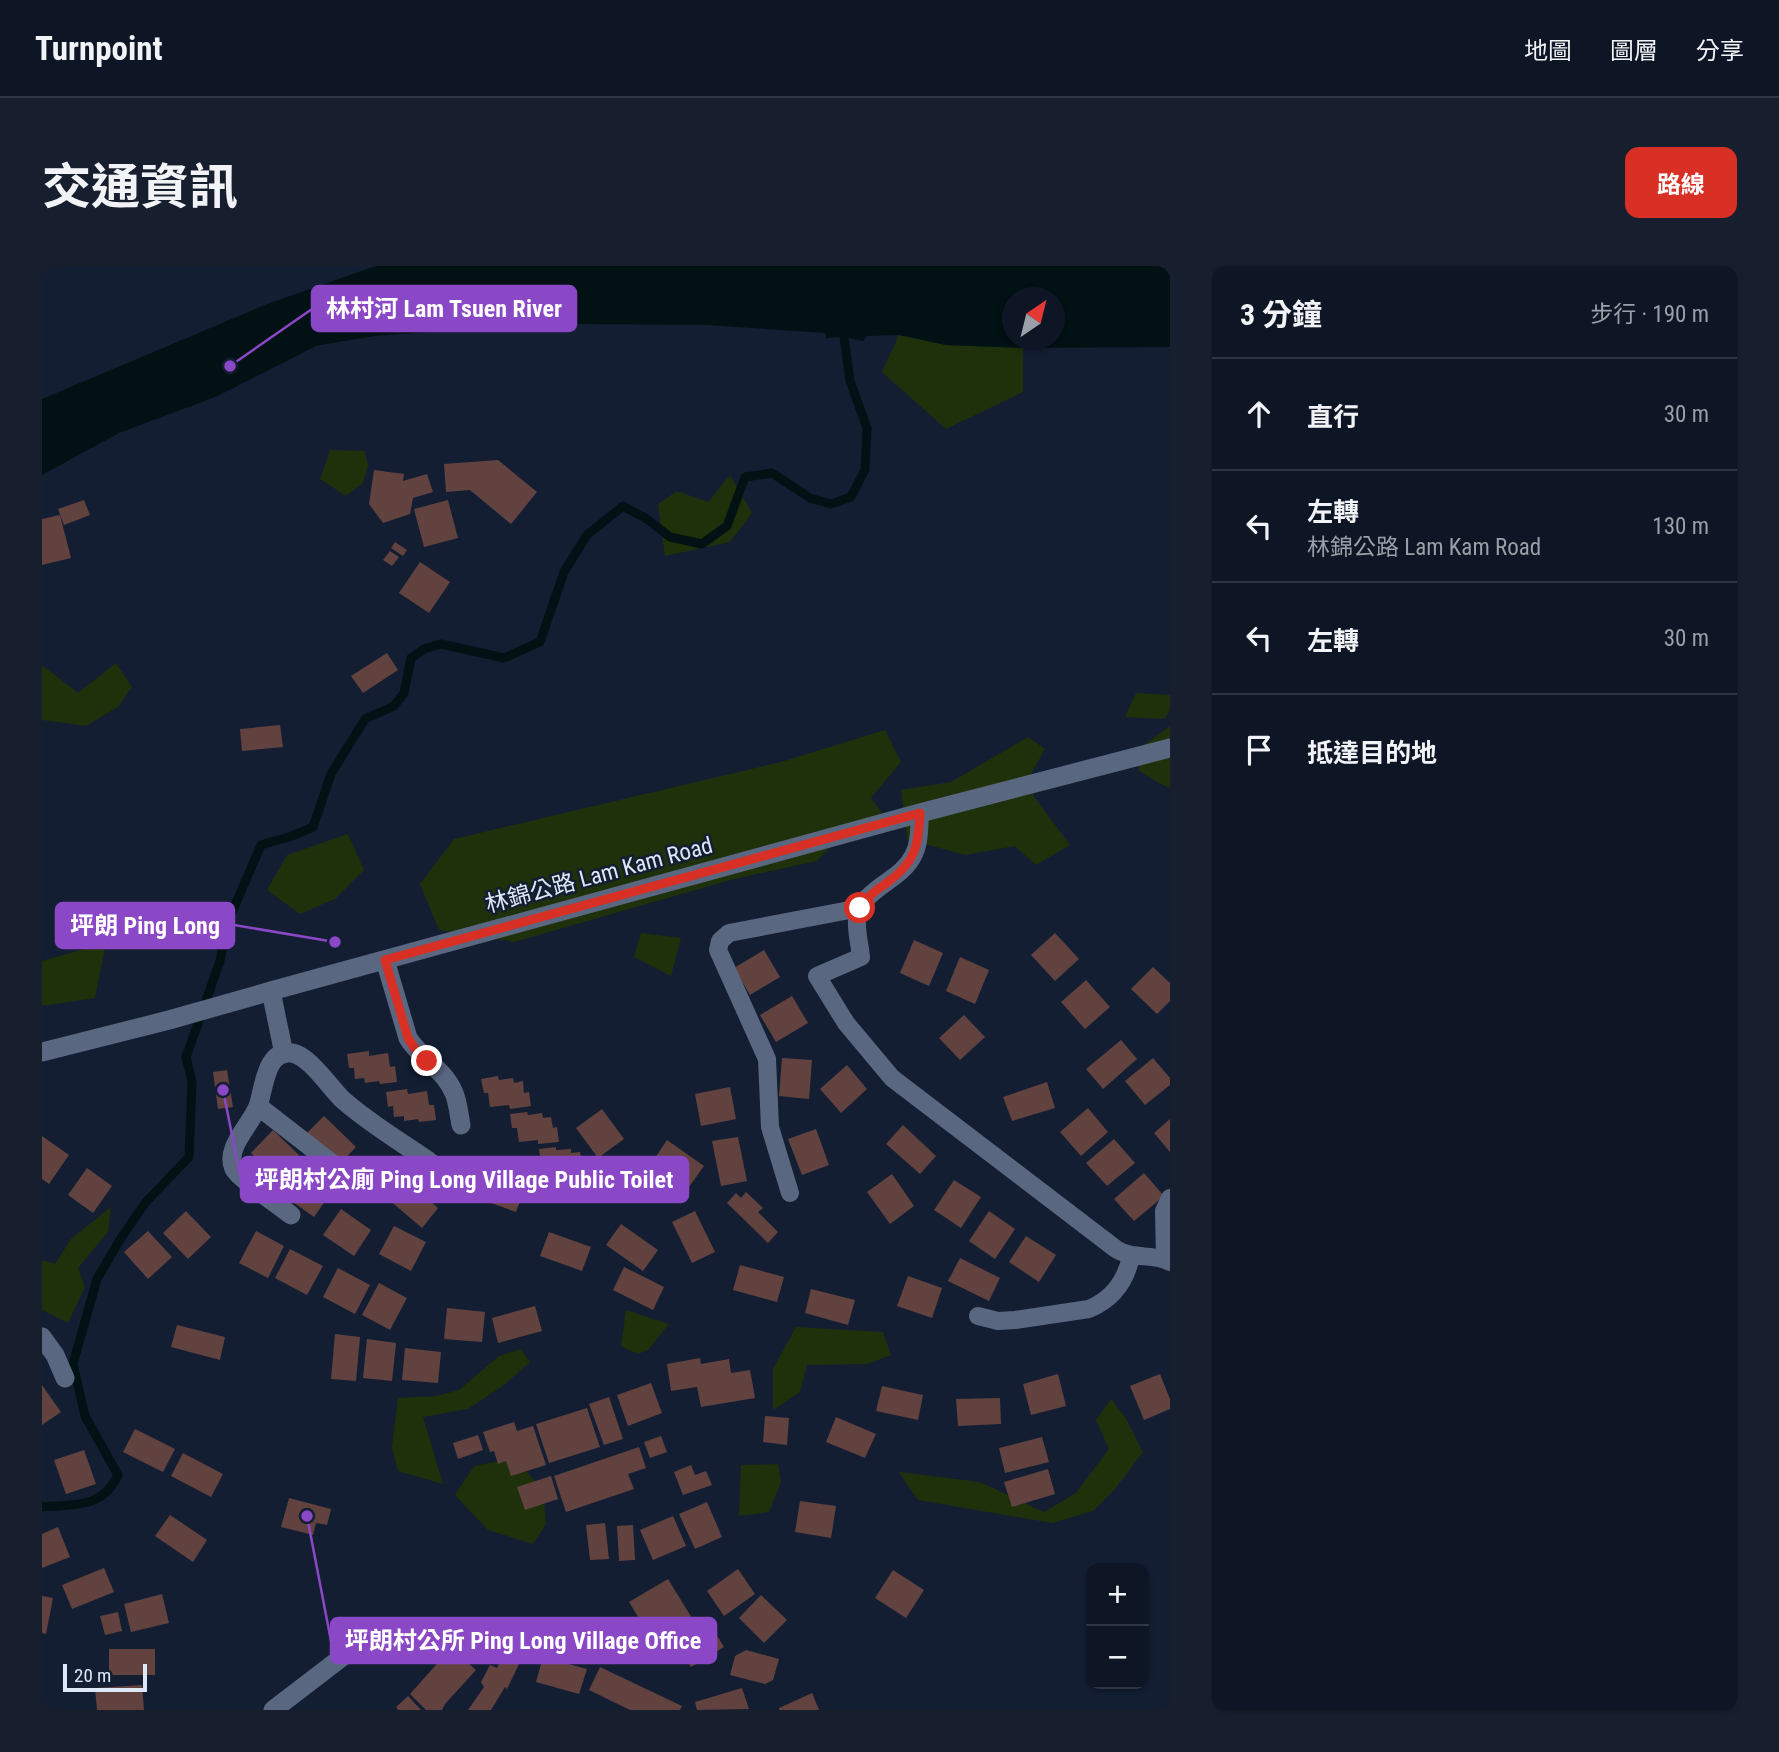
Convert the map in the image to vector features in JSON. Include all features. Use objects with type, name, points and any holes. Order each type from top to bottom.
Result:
[{"type":"main road","name":"林錦公路 Lam Kam Road","points":[[42,1052],[169,1020],[920,813],[1170,748]]},
{"type":"main road","points":[[385,960],[408,1038],[454,1092],[461,1125]]},
{"type":"main road","points":[[271,990],[284,1054]]},
{"type":"main road","points":[[291,1215],[252,1184],[242,1180],[231,1159],[234,1148],[258,1106],[264,1075],[276,1059],[284,1054],[293,1054],[305,1060],[343,1100],[430,1162]]},
{"type":"main road","points":[[258,1106],[343,1172]]},
{"type":"main road","points":[[42,1338],[55,1355],[65,1378]]},
{"type":"main road","points":[[273,1710],[350,1651]]},
{"type":"lane","points":[[920,813],[919,837],[913,858],[904,870],[873,893],[860,908],[857,920],[862,957],[817,976],[846,1023],[892,1078],[1116,1250],[1130,1256],[1167,1260],[1164,1211],[1170,1198]]},
{"type":"lane","points":[[790,1193],[770,1127],[767,1059],[718,950],[720,941],[729,933],[860,908]]},
{"type":"lane","points":[[978,1315],[998,1321],[1089,1309],[1117,1289],[1128,1270],[1130,1256]]},
{"type":"green space","points":[[899,335],[946,345],[1023,350],[1023,392],[946,429],[882,372]]},
{"type":"green space","points":[[330,450],[365,451],[368,466],[363,483],[346,496],[320,479]]},
{"type":"green space","points":[[730,475],[752,513],[730,542],[665,556],[658,504],[677,491],[708,502]]},
{"type":"green space","points":[[116,663],[132,687],[118,707],[86,726],[42,720],[42,665],[78,693]]},
{"type":"green space","points":[[1136,693],[1170,695],[1170,709],[1165,719],[1125,717]]},
{"type":"green space","points":[[1170,726],[1170,789],[1139,771],[1137,750]]},
{"type":"green space","points":[[885,730],[901,762],[871,798],[883,814],[853,823],[817,861],[734,879],[514,942],[439,930],[420,884],[454,839],[781,762]]},
{"type":"green space","points":[[1028,737],[1045,749],[1031,774],[1034,797],[1070,845],[1036,865],[1015,846],[965,855],[907,839],[901,790],[951,782]]},
{"type":"green space","points":[[348,834],[364,870],[335,899],[300,914],[267,890],[287,855]]},
{"type":"green space","points":[[641,933],[681,938],[671,976],[634,957]]},
{"type":"green space","points":[[106,943],[95,998],[42,1006],[42,961]]},
{"type":"green space","points":[[111,1207],[108,1232],[78,1268],[85,1287],[68,1323],[42,1310],[42,1260],[55,1264],[71,1239]]},
{"type":"green space","points":[[626,1310],[669,1324],[648,1350],[638,1354],[621,1346]]},
{"type":"green space","points":[[796,1327],[883,1332],[891,1355],[868,1364],[807,1365],[800,1392],[773,1410],[773,1369]]},
{"type":"green space","points":[[521,1349],[530,1362],[504,1385],[468,1409],[423,1417],[443,1484],[398,1471],[392,1447],[398,1398],[437,1396],[459,1390],[499,1356]]},
{"type":"green space","points":[[1111,1399],[1125,1417],[1143,1452],[1115,1489],[1093,1511],[1052,1523],[918,1500],[899,1472],[980,1482],[1044,1512],[1076,1493],[1109,1449],[1096,1420]]},
{"type":"green space","points":[[514,1458],[543,1490],[546,1524],[533,1544],[488,1530],[455,1495],[474,1466]]},
{"type":"green space","points":[[778,1464],[781,1482],[769,1512],[739,1516],[741,1465]]},
{"type":"shaded area","points":[[376,266],[1170,266],[1170,347],[1065,348],[1065,287],[1002,287],[1002,347],[946,345],[899,335],[867,336],[863,341],[844,337],[826,338],[826,333],[706,325],[507,326],[375,336],[316,346],[218,396],[119,433],[42,475],[42,399],[267,304]]},
{"type":"building","points":[[498,460],[537,492],[511,524],[470,490],[446,492],[444,464]]},
{"type":"building","points":[[374,470],[404,474],[403,481],[427,474],[433,492],[413,498],[410,514],[383,523],[369,504]]},
{"type":"building","points":[[84,500],[90,515],[64,525],[58,509]]},
{"type":"building","points":[[448,500],[458,538],[424,547],[414,509]]},
{"type":"building","points":[[60,515],[71,558],[42,565],[42,519]]},
{"type":"building","points":[[395,542],[407,550],[403,556],[391,548]]},
{"type":"building","points":[[390,551],[399,557],[392,566],[383,560]]},
{"type":"building","points":[[420,562],[450,582],[429,613],[399,593]]},
{"type":"building","points":[[387,653],[398,670],[363,693],[351,676]]},
{"type":"building","points":[[280,725],[283,747],[242,751],[240,729]]},
{"type":"building","points":[[1055,933],[1079,959],[1055,981],[1031,955]]},
{"type":"building","points":[[914,940],[943,953],[929,986],[900,973]]},
{"type":"building","points":[[764,950],[780,977],[750,995],[734,968]]},
{"type":"building","points":[[960,957],[989,970],[975,1004],[946,991]]},
{"type":"building","points":[[1153,967],[1170,983],[1170,1001],[1157,1014],[1131,989]]},
{"type":"building","points":[[1086,980],[1110,1007],[1085,1029],[1061,1002]]},
{"type":"building","points":[[792,996],[808,1023],[776,1042],[760,1015]]},
{"type":"building","points":[[964,1015],[985,1037],[960,1060],[939,1038]]},
{"type":"building","points":[[1121,1040],[1137,1059],[1103,1089],[1086,1069]]},
{"type":"building","points":[[369,1051],[369,1056],[388,1053],[390,1067],[395,1066],[397,1082],[365,1083],[364,1078],[355,1079],[354,1068],[349,1068],[347,1054]]},
{"type":"building","points":[[782,1058],[812,1060],[809,1099],[779,1096]]},
{"type":"building","points":[[1153,1058],[1170,1078],[1170,1085],[1145,1105],[1125,1081]]},
{"type":"building","points":[[847,1065],[867,1089],[841,1113],[820,1089]]},
{"type":"building","points":[[227,1070],[233,1107],[218,1109],[213,1072]]},
{"type":"building","points":[[498,1076],[499,1080],[513,1078],[514,1083],[523,1081],[524,1093],[529,1092],[531,1106],[510,1109],[509,1105],[490,1107],[488,1093],[484,1093],[481,1079]]},
{"type":"building","points":[[1047,1082],[1055,1108],[1012,1121],[1003,1097]]},
{"type":"building","points":[[730,1087],[736,1119],[701,1126],[695,1094]]},
{"type":"building","points":[[407,1089],[408,1094],[427,1091],[429,1105],[434,1105],[436,1120],[404,1121],[404,1116],[394,1117],[393,1106],[388,1107],[386,1092]]},
{"type":"building","points":[[1088,1108],[1108,1132],[1081,1156],[1060,1132]]},
{"type":"building","points":[[602,1109],[624,1139],[598,1158],[576,1128]]},
{"type":"building","points":[[527,1112],[528,1115],[542,1113],[543,1118],[551,1117],[553,1128],[557,1127],[559,1142],[519,1142],[517,1128],[512,1128],[510,1114]]},
{"type":"building","points":[[324,1116],[356,1147],[339,1165],[306,1134]]},
{"type":"building","points":[[1170,1119],[1170,1152],[1154,1133]]},
{"type":"building","points":[[903,1125],[936,1156],[920,1174],[886,1144]]},
{"type":"building","points":[[816,1129],[829,1165],[802,1175],[788,1139]]},
{"type":"building","points":[[273,1130],[299,1155],[277,1179],[251,1153]]},
{"type":"building","points":[[42,1136],[69,1155],[49,1184],[42,1179]]},
{"type":"building","points":[[738,1137],[747,1181],[721,1186],[712,1141]]},
{"type":"building","points":[[1114,1139],[1135,1163],[1107,1186],[1086,1163]]},
{"type":"building","points":[[667,1140],[704,1166],[689,1187],[653,1161]]},
{"type":"building","points":[[556,1147],[556,1150],[571,1149],[571,1153],[580,1152],[582,1163],[586,1162],[588,1177],[548,1177],[546,1163],[541,1164],[539,1149]]},
{"type":"building","points":[[87,1168],[112,1186],[93,1213],[68,1195]]},
{"type":"building","points":[[301,1170],[332,1191],[314,1217],[283,1195]]},
{"type":"building","points":[[482,1173],[525,1188],[516,1212],[474,1197]]},
{"type":"building","points":[[1144,1173],[1164,1196],[1134,1221],[1114,1199]]},
{"type":"building","points":[[892,1174],[914,1206],[890,1224],[867,1192]]},
{"type":"building","points":[[404,1179],[438,1208],[422,1228],[388,1199]]},
{"type":"building","points":[[954,1180],[981,1197],[961,1228],[934,1210]]},
{"type":"building","points":[[746,1192],[763,1208],[758,1212],[778,1232],[768,1243],[727,1203],[736,1193],[741,1198]]},
{"type":"building","points":[[341,1209],[371,1230],[354,1256],[323,1235]]},
{"type":"building","points":[[186,1211],[211,1237],[188,1259],[163,1233]]},
{"type":"building","points":[[695,1211],[715,1252],[692,1263],[672,1222]]},
{"type":"building","points":[[989,1211],[1015,1229],[995,1259],[969,1241]]},
{"type":"building","points":[[621,1224],[658,1250],[643,1271],[606,1245]]},
{"type":"building","points":[[394,1226],[426,1242],[411,1271],[379,1254]]},
{"type":"building","points":[[148,1231],[172,1257],[148,1279],[124,1252]]},
{"type":"building","points":[[256,1231],[284,1246],[268,1278],[239,1263]]},
{"type":"building","points":[[549,1232],[591,1247],[582,1271],[540,1256]]},
{"type":"building","points":[[1026,1236],[1056,1255],[1039,1282],[1009,1262]]},
{"type":"building","points":[[290,1249],[323,1266],[307,1295],[275,1278]]},
{"type":"building","points":[[960,1258],[1000,1278],[989,1301],[948,1281]]},
{"type":"building","points":[[740,1265],[784,1277],[777,1302],[733,1290]]},
{"type":"building","points":[[624,1267],[664,1287],[653,1310],[613,1290]]},
{"type":"building","points":[[338,1268],[370,1285],[355,1314],[323,1297]]},
{"type":"building","points":[[908,1276],[942,1288],[932,1318],[897,1306]]},
{"type":"building","points":[[379,1283],[407,1298],[390,1330],[362,1315]]},
{"type":"building","points":[[811,1289],[855,1300],[848,1325],[805,1313]]},
{"type":"building","points":[[535,1306],[542,1331],[498,1343],[492,1318]]},
{"type":"building","points":[[447,1308],[485,1312],[482,1342],[444,1339]]},
{"type":"building","points":[[177,1325],[225,1337],[220,1360],[171,1347]]},
{"type":"building","points":[[335,1334],[360,1337],[356,1381],[331,1379]]},
{"type":"building","points":[[367,1339],[396,1343],[392,1381],[363,1378]]},
{"type":"building","points":[[405,1348],[441,1352],[438,1383],[402,1380]]},
{"type":"building","points":[[700,1358],[701,1364],[729,1359],[731,1373],[750,1370],[755,1398],[701,1407],[697,1387],[671,1391],[667,1364]]},
{"type":"building","points":[[1058,1374],[1066,1406],[1031,1415],[1023,1384]]},
{"type":"building","points":[[1160,1374],[1170,1399],[1170,1409],[1144,1420],[1130,1386]]},
{"type":"building","points":[[651,1383],[662,1413],[628,1426],[617,1395]]},
{"type":"building","points":[[42,1385],[61,1412],[42,1425]]},
{"type":"building","points":[[882,1386],[923,1395],[918,1420],[876,1411]]},
{"type":"building","points":[[609,1397],[623,1439],[604,1445],[589,1404]]},
{"type":"building","points":[[1000,1398],[1001,1424],[958,1426],[956,1399]]},
{"type":"building","points":[[587,1408],[600,1447],[549,1463],[536,1424]]},
{"type":"building","points":[[765,1416],[789,1418],[787,1445],[763,1442]]},
{"type":"building","points":[[836,1417],[876,1434],[865,1458],[826,1442]]},
{"type":"building","points":[[514,1422],[517,1431],[533,1426],[546,1465],[511,1476],[506,1461],[498,1464],[494,1451],[490,1452],[483,1432]]},
{"type":"building","points":[[135,1429],[175,1449],[163,1472],[123,1452]]},
{"type":"building","points":[[478,1435],[483,1450],[458,1459],[453,1443]]},
{"type":"building","points":[[661,1436],[667,1452],[650,1458],[644,1442]]},
{"type":"building","points":[[1042,1437],[1049,1462],[1005,1473],[999,1448]]},
{"type":"building","points":[[639,1447],[646,1468],[628,1474],[634,1489],[566,1512],[554,1476]]},
{"type":"building","points":[[84,1450],[96,1484],[66,1494],[54,1460]]},
{"type":"building","points":[[183,1453],[223,1474],[211,1497],[171,1476]]},
{"type":"building","points":[[691,1465],[695,1475],[706,1471],[712,1485],[683,1495],[674,1472]]},
{"type":"building","points":[[1048,1469],[1055,1494],[1012,1507],[1004,1482]]},
{"type":"building","points":[[551,1476],[558,1499],[525,1510],[517,1487]]},
{"type":"building","points":[[289,1498],[331,1509],[327,1525],[316,1523],[313,1535],[281,1527]]},
{"type":"building","points":[[800,1501],[836,1506],[831,1538],[795,1532]]},
{"type":"building","points":[[707,1502],[722,1537],[695,1549],[679,1514]]},
{"type":"building","points":[[170,1515],[207,1540],[193,1562],[155,1536]]},
{"type":"building","points":[[673,1516],[686,1546],[653,1560],[640,1530]]},
{"type":"building","points":[[605,1523],[609,1559],[590,1560],[586,1525]]},
{"type":"building","points":[[633,1525],[635,1560],[619,1561],[617,1526]]},
{"type":"building","points":[[58,1527],[70,1557],[42,1568],[42,1534]]},
{"type":"building","points":[[104,1568],[114,1592],[72,1609],[62,1585]]},
{"type":"building","points":[[738,1569],[755,1594],[724,1616],[707,1591]]},
{"type":"building","points":[[893,1570],[924,1590],[906,1618],[875,1598]]},
{"type":"building","points":[[668,1579],[695,1623],[656,1646],[629,1602]]},
{"type":"building","points":[[162,1594],[169,1623],[131,1632],[124,1604]]},
{"type":"building","points":[[761,1595],[787,1620],[764,1643],[739,1618]]},
{"type":"building","points":[[42,1596],[53,1598],[46,1634],[42,1633]]},
{"type":"building","points":[[118,1612],[122,1631],[105,1635],[100,1616]]},
{"type":"building","points":[[708,1621],[724,1647],[691,1667],[675,1641]]},
{"type":"building","points":[[451,1648],[476,1670],[442,1710],[426,1710],[410,1694]]},
{"type":"building","points":[[109,1649],[155,1649],[155,1675],[109,1675]]},
{"type":"building","points":[[746,1650],[779,1659],[773,1680],[765,1684],[730,1675],[735,1656]]},
{"type":"building","points":[[503,1654],[520,1662],[507,1689],[505,1687],[491,1710],[468,1710],[484,1687],[481,1682],[490,1665],[497,1668]]},
{"type":"building","points":[[543,1657],[587,1669],[579,1694],[536,1682]]},
{"type":"building","points":[[600,1667],[682,1706],[680,1710],[630,1710],[589,1690]]},
{"type":"building","points":[[142,1685],[144,1710],[97,1710],[95,1688]]},
{"type":"building","points":[[742,1688],[749,1709],[697,1710],[695,1702]]},
{"type":"building","points":[[812,1693],[819,1710],[779,1710],[779,1708]]},
{"type":"building","points":[[408,1696],[421,1710],[398,1710],[396,1707]]},
{"type":"waterway","points":[[42,1507],[76,1505],[96,1499],[104,1494],[118,1475],[85,1416],[73,1364],[97,1279],[146,1202],[189,1157],[192,1082],[186,1057],[220,961],[227,924],[261,845],[313,827],[331,774],[365,719],[394,706],[404,693],[411,658],[424,649],[441,644],[504,658],[540,642],[564,572],[587,535],[623,506],[647,519],[670,537],[702,544],[727,526],[745,477],[772,473],[810,498],[831,504],[851,497],[865,470],[867,428],[850,381],[844,337],[847,326]]},
{"type":"place","name":"林村河 Lam Tsuen River","points":[[230,366]]},
{"type":"place","name":"坪朗 Ping Long","points":[[335,942]]},
{"type":"place","name":"坪朗村公廁 Ping Long Village Public Toilet","points":[[223,1090]]},
{"type":"place","name":"坪朗村公所 Ping Long Village Office","points":[[307,1516]]},
{"type":"route","points":[[427,1061],[408,1038],[385,960],[920,813],[919,837],[913,858],[904,870],[865,899],[860,908]]}]
